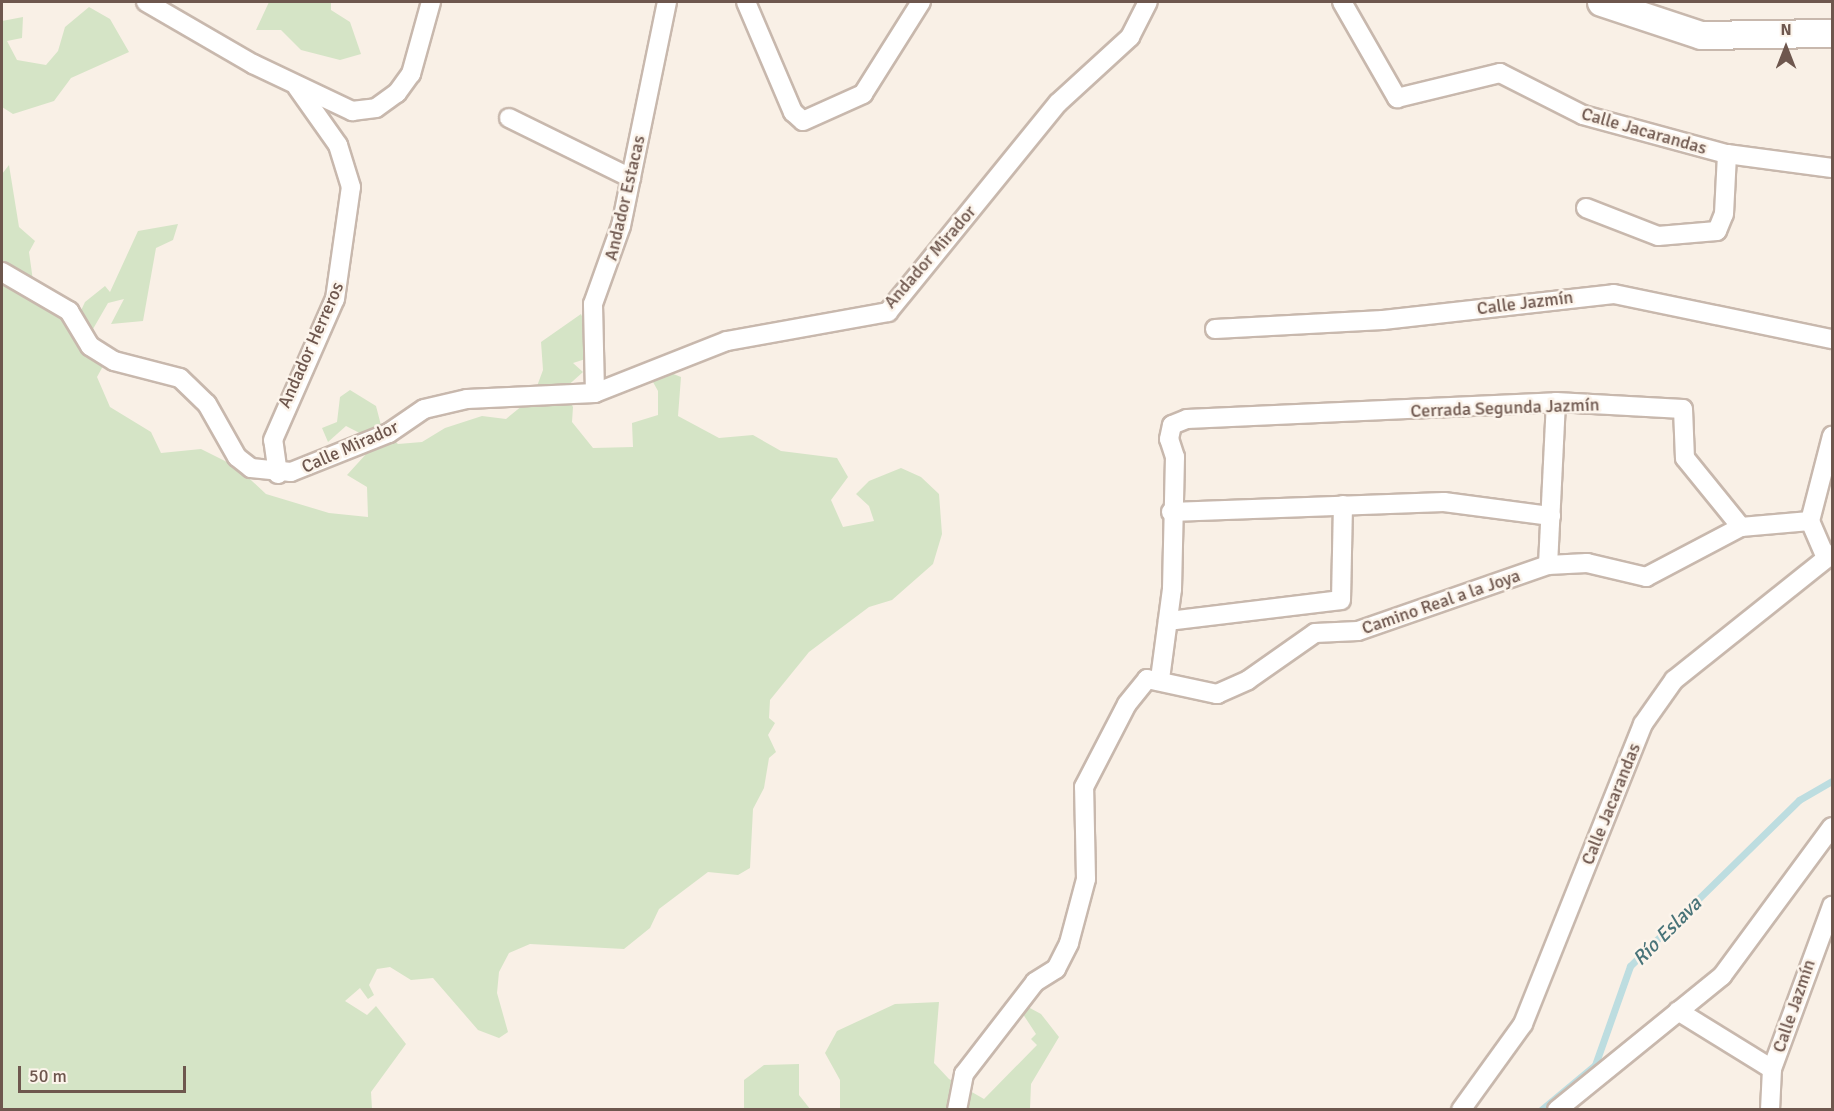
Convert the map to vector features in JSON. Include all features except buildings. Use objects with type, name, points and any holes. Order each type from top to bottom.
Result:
[{"type":"street","points":[[146,2],[297,87],[352,111],[376,108],[411,74],[431,2]]},
{"type":"street","name":"Andador Estacas","points":[[595,393],[593,304],[621,226],[667,2]]},
{"type":"street","points":[[746,2],[793,112],[803,121],[863,94],[921,2]]},
{"type":"street","name":"Andador Mirador","points":[[595,393],[727,341],[888,312],[1058,104],[1130,37],[1148,2]]},
{"type":"street","name":"Calle Jacarandas","points":[[1342,2],[1397,98],[1500,73],[1583,115],[1727,154],[1833,168]]},
{"type":"street","points":[[1614,3],[1701,34],[1833,33]]},
{"type":"street","name":"Andador Herreros","points":[[278,474],[273,440],[335,298],[351,187],[338,145],[297,87]]},
{"type":"street","points":[[509,118],[631,178]]},
{"type":"street","points":[[1586,208],[1658,236],[1717,231],[1724,214],[1727,154]]},
{"type":"street","name":"Calle Mirador","points":[[2,272],[69,311],[90,346],[114,361],[180,378],[207,404],[237,457],[251,468],[278,474],[323,462],[389,433],[424,409],[467,399],[595,393]]},
{"type":"street","name":"Calle Jazmín","points":[[1215,329],[1383,320],[1614,294],[1833,339]]},
{"type":"street","points":[[1548,565],[1557,402]]},
{"type":"street","name":"Cerrada Segunda Jazmín","points":[[1171,512],[1172,425],[1187,419],[1557,402],[1683,410],[1685,458],[1741,527]]},
{"type":"street","points":[[1829,556],[1810,521],[1833,436]]},
{"type":"street","points":[[957,1110],[964,1074],[1035,982],[1056,969],[1070,943],[1086,879],[1084,787],[1127,704],[1153,679],[1168,621],[1171,512],[1444,502],[1551,516]]},
{"type":"street","points":[[1168,621],[1308,607],[1341,600],[1343,505]]},
{"type":"street","points":[[1741,527],[1810,521]]},
{"type":"street","name":"Camino Real a la Joya","points":[[1315,633],[1358,631],[1548,565],[1587,563],[1646,578],[1741,527]]},
{"type":"street","name":"Calle Jacarandas","points":[[1461,1110],[1523,1024],[1643,724],[1674,680],[1829,556]]},
{"type":"street","points":[[1153,679],[1205,695],[1217,694],[1248,680],[1315,633],[1308,607]]},
{"type":"street","points":[[1557,1110],[1722,976],[1833,827]]},
{"type":"street","name":"Calle Jazmín","points":[[1770,1110],[1772,1069],[1833,906]]},
{"type":"street","points":[[1678,1011],[1772,1069]]},
{"type":"green space","points":[[269,2],[331,2],[331,10],[350,22],[361,54],[340,60],[301,50],[281,30],[256,30]]},
{"type":"green space","points":[[89,7],[110,19],[129,52],[71,78],[54,101],[13,114],[2,107],[2,21],[23,17],[22,38],[7,41],[17,60],[46,65],[58,51],[65,27]]},
{"type":"green space","points":[[9,165],[19,227],[35,241],[29,252],[34,288],[46,309],[61,300],[77,319],[85,302],[105,286],[110,292],[138,231],[178,224],[173,240],[156,248],[143,321],[111,324],[124,299],[108,303],[93,329],[108,357],[97,377],[110,407],[151,432],[161,453],[201,449],[237,467],[266,494],[329,513],[368,517],[367,487],[347,475],[377,442],[346,426],[328,442],[322,428],[337,422],[340,397],[350,390],[376,406],[382,429],[398,444],[422,442],[445,428],[482,416],[506,419],[533,397],[543,370],[541,342],[581,314],[598,355],[573,363],[583,372],[563,390],[573,407],[572,422],[593,448],[633,447],[632,423],[658,415],[658,391],[648,373],[666,371],[681,377],[678,416],[719,438],[753,435],[781,451],[837,458],[848,477],[831,500],[843,527],[874,521],[869,506],[856,494],[869,481],[901,468],[921,477],[939,494],[942,534],[933,564],[892,600],[869,607],[809,652],[770,700],[769,718],[775,723],[768,735],[776,752],[769,758],[764,788],[753,809],[750,868],[738,875],[708,872],[659,909],[650,928],[624,949],[530,944],[509,953],[499,972],[497,993],[508,1032],[499,1038],[478,1030],[433,978],[411,980],[390,967],[377,969],[369,985],[374,995],[368,999],[360,988],[345,1001],[367,1015],[376,1006],[406,1044],[371,1092],[372,1109],[2,1110],[2,174]]},
{"type":"green space","points":[[1013,999],[1041,1014],[1059,1037],[1031,1084],[1030,1109],[840,1109],[840,1080],[825,1053],[837,1031],[895,1004],[939,1002],[934,1063],[949,1079],[984,1099],[1037,1045],[1031,1039],[1036,1034]]},
{"type":"green space","points":[[799,1064],[799,1095],[810,1109],[744,1109],[744,1080],[764,1065]]},
{"type":"waterway","name":"Río Eslava","points":[[1541,1110],[1595,1065],[1630,966],[1799,800],[1832,781]]}]
